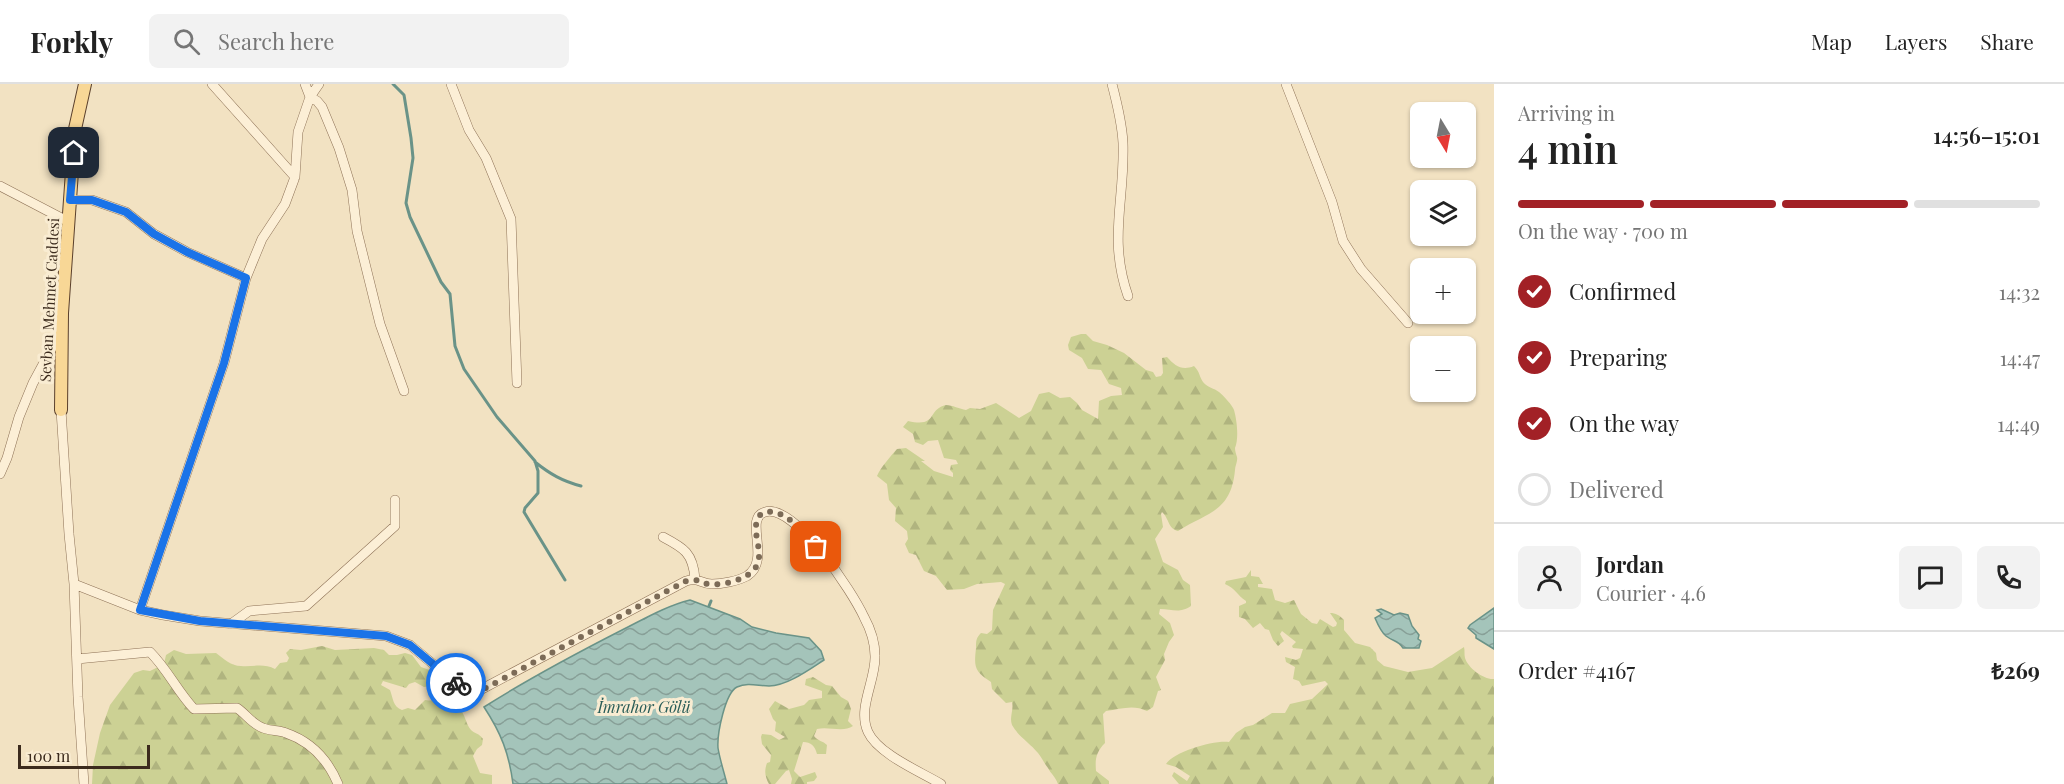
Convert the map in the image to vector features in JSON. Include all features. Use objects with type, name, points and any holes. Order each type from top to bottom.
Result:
[{"type":"main road","name":"Sevban Mehmet Caddesi","points":[[61,410],[62,313],[75,129],[85,84]]},
{"type":"street","points":[[213,84],[295,177]]},
{"type":"street","points":[[305,84],[310,97],[317,101],[327,116],[352,190],[357,231],[380,324],[404,391]]},
{"type":"street","points":[[140,610],[224,363],[246,278],[262,239],[285,204],[295,177],[298,132],[310,97],[319,84]]},
{"type":"street","points":[[451,84],[469,130],[486,158],[511,219],[517,383]]},
{"type":"street","points":[[1112,84],[1123,143],[1117,246],[1119,264],[1128,296]]},
{"type":"street","points":[[1286,84],[1332,202],[1343,241],[1361,269],[1408,323]]},
{"type":"street","points":[[0,186],[69,222]]},
{"type":"street","points":[[70,200],[92,200],[126,212],[154,234],[187,252],[246,278]]},
{"type":"street","points":[[0,474],[33,383],[53,346],[62,313]]},
{"type":"street","points":[[61,410],[74,584],[84,784]]},
{"type":"street","points":[[231,624],[249,611],[306,606],[395,526],[395,500]]},
{"type":"street","points":[[74,584],[140,610],[200,621],[386,636],[410,645],[462,688],[474,692],[482,690],[676,585],[695,579],[712,584],[732,581],[748,575],[759,560],[755,523],[757,517],[762,513],[772,512],[792,522],[805,533],[839,575],[866,620],[875,656],[866,704],[865,722],[868,733],[895,757],[941,784]]},
{"type":"street","points":[[663,537],[689,554],[694,565],[695,579]]},
{"type":"street","points":[[77,659],[150,652],[163,665],[184,699],[194,709],[237,708],[264,729],[287,733],[302,740],[323,756],[331,767],[338,784]]},
{"type":"green space","points":[[1086,334],[1093,341],[1124,353],[1146,370],[1153,372],[1156,377],[1163,373],[1162,358],[1167,357],[1182,368],[1194,366],[1203,382],[1219,392],[1232,406],[1237,429],[1235,448],[1237,460],[1233,484],[1223,503],[1178,531],[1172,528],[1162,512],[1161,514],[1163,527],[1155,539],[1163,562],[1178,570],[1183,580],[1190,585],[1191,606],[1179,610],[1160,609],[1159,614],[1170,623],[1174,635],[1169,642],[1164,654],[1165,660],[1156,677],[1161,690],[1158,691],[1153,707],[1147,711],[1127,708],[1106,711],[1103,714],[1105,743],[1097,756],[1096,771],[1109,781],[1109,784],[1058,784],[1038,753],[1015,729],[1011,722],[1012,702],[1006,703],[992,689],[991,682],[981,675],[975,664],[977,638],[981,633],[987,634],[992,630],[993,610],[1005,584],[1001,582],[977,584],[964,589],[947,590],[936,576],[924,571],[916,555],[909,553],[905,544],[908,539],[907,531],[895,521],[896,508],[889,500],[887,484],[877,476],[897,449],[906,448],[925,461],[921,461],[934,471],[953,477],[950,470],[951,465],[958,464],[956,460],[944,458],[938,440],[928,441],[923,445],[915,442],[913,434],[903,427],[908,421],[928,420],[936,410],[946,405],[966,410],[980,409],[996,403],[1019,418],[1031,411],[1039,394],[1049,392],[1060,398],[1070,397],[1082,410],[1098,419],[1099,401],[1111,396],[1122,395],[1121,388],[1109,384],[1101,370],[1088,369],[1082,358],[1069,350],[1071,337]]},
{"type":"green space","points":[[1251,570],[1251,576],[1259,577],[1263,584],[1258,584],[1258,587],[1272,589],[1275,600],[1285,603],[1294,600],[1301,614],[1312,623],[1317,624],[1320,619],[1333,627],[1337,623],[1330,613],[1339,616],[1344,620],[1344,630],[1355,643],[1370,647],[1376,653],[1377,660],[1384,666],[1408,672],[1432,668],[1464,647],[1465,658],[1469,666],[1481,675],[1494,679],[1494,784],[1179,784],[1172,776],[1174,772],[1187,781],[1190,776],[1166,764],[1171,759],[1195,747],[1229,742],[1236,733],[1272,713],[1285,713],[1290,704],[1312,699],[1328,684],[1325,681],[1302,686],[1299,681],[1293,679],[1295,667],[1286,662],[1285,657],[1296,660],[1300,658],[1303,649],[1293,648],[1296,642],[1282,631],[1280,634],[1284,641],[1278,646],[1269,630],[1260,623],[1253,628],[1245,619],[1239,617],[1239,606],[1246,601],[1225,584],[1226,581],[1246,577]]},
{"type":"green space","points":[[322,646],[335,650],[374,648],[384,650],[389,655],[405,653],[412,655],[421,667],[432,671],[433,679],[430,686],[424,687],[415,682],[406,688],[383,681],[381,685],[390,690],[395,704],[402,710],[408,708],[415,710],[425,700],[448,697],[461,710],[471,730],[483,739],[482,745],[473,756],[480,773],[492,775],[492,784],[92,784],[93,765],[100,733],[110,705],[134,673],[143,670],[150,671],[164,664],[166,655],[174,650],[186,654],[216,653],[237,666],[263,666],[275,669],[280,663],[287,662],[289,658],[286,653],[290,649],[301,650]]},
{"type":"green space","points":[[813,677],[832,686],[841,697],[848,701],[851,709],[848,721],[853,726],[845,729],[817,729],[814,736],[827,745],[826,754],[817,754],[812,745],[803,742],[794,771],[800,777],[815,772],[817,777],[814,781],[807,782],[807,784],[791,784],[789,770],[775,784],[769,784],[765,771],[771,755],[762,744],[762,734],[771,735],[779,740],[785,737],[775,731],[776,722],[769,709],[775,701],[789,709],[804,705],[809,700],[822,698],[822,691],[805,685],[806,679]]},
{"type":"water","name":"İmrahor Gölü","points":[[690,600],[740,619],[752,627],[809,638],[821,651],[824,660],[783,683],[769,686],[745,685],[733,691],[720,724],[718,742],[727,784],[513,784],[503,744],[484,707],[604,639],[664,609]]},
{"type":"water","points":[[1494,608],[1494,649],[1476,638],[1476,635],[1468,628]]},
{"type":"water","points":[[1381,609],[1394,615],[1400,613],[1408,615],[1421,641],[1419,648],[1403,648],[1384,634],[1375,618],[1382,614],[1377,610]]},
{"type":"waterway","points":[[393,84],[404,95],[411,138],[413,158],[406,203],[410,217],[441,282],[450,294],[455,346],[464,369],[497,417],[535,461],[538,471],[538,493],[524,512],[565,580]]},
{"type":"waterway","points":[[535,462],[557,477],[581,486]]},
{"type":"waterway","points":[[709,606],[711,601]]},
{"type":"way so far","points":[[456,683],[468,691],[482,690],[686,581],[695,579],[712,584],[740,579],[748,575],[759,560],[755,523],[757,517],[767,511],[780,514],[792,522],[816,547]]},
{"type":"route","points":[[74,153],[70,200],[92,200],[126,212],[154,234],[187,252],[246,278],[224,363],[140,610],[200,621],[386,636],[410,645],[456,683]]}]
